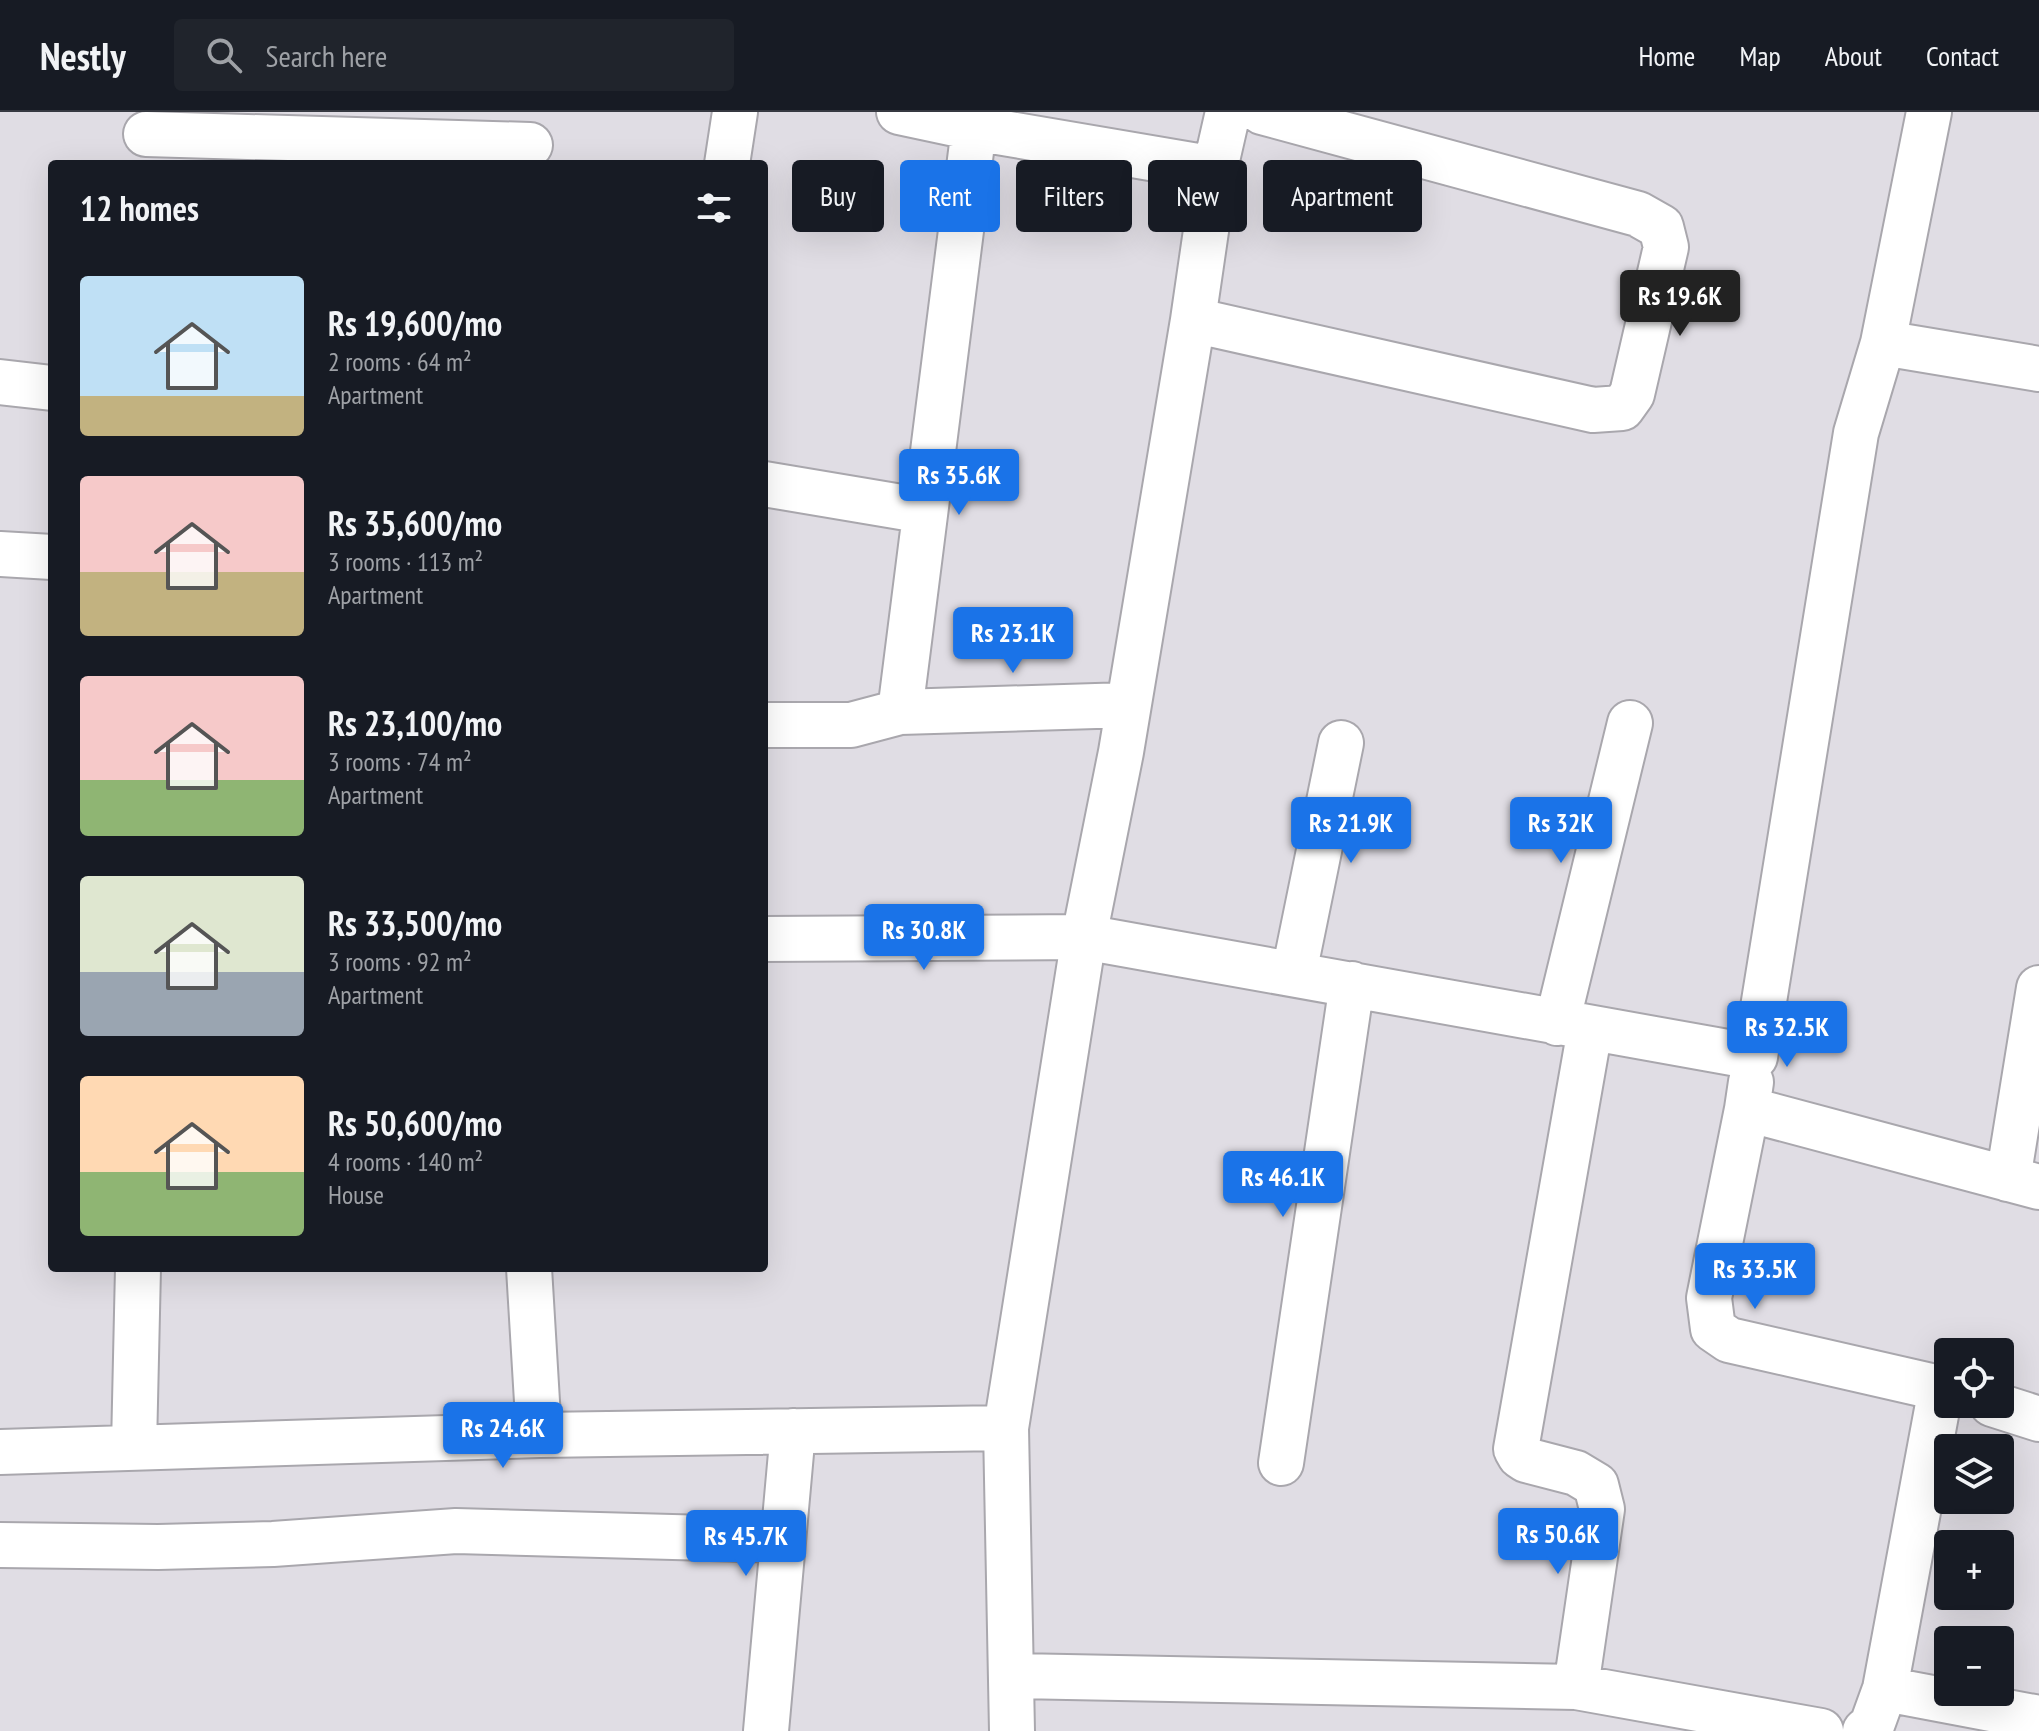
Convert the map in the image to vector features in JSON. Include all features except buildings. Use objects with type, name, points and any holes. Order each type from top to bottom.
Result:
[{"type":"street","points":[[728,160],[735,112]]},
{"type":"street","points":[[899,112],[1162,160]]},
{"type":"street","points":[[1217,160],[1228,112]]},
{"type":"street","points":[[1193,320],[1593,410],[1622,408],[1632,394],[1666,247],[1661,227],[1638,214],[1262,112]]},
{"type":"street","points":[[1929,112],[1883,343],[1856,433],[1747,1109],[1709,1298],[1713,1329],[1729,1340],[1934,1387]]},
{"type":"street","points":[[900,712],[974,128]]},
{"type":"street","points":[[146,137],[530,145]]},
{"type":"street","points":[[1012,1731],[1006,1428],[1084,937],[1128,705],[1206,232]]},
{"type":"street","points":[[1883,343],[2039,369]]},
{"type":"street","points":[[0,382],[48,388]]},
{"type":"street","points":[[768,485],[925,511]]},
{"type":"street","points":[[0,554],[48,557]]},
{"type":"street","points":[[768,725],[851,725],[900,712],[1128,705]]},
{"type":"street","points":[[1576,1687],[1602,1509],[1596,1485],[1576,1473],[1526,1460],[1516,1449],[1574,1026],[1630,723]]},
{"type":"street","points":[[1294,973],[1341,743]]},
{"type":"street","points":[[768,939],[1084,937],[1755,1057]]},
{"type":"street","points":[[1281,1463],[1352,984]]},
{"type":"street","points":[[1747,1109],[2024,1183],[2039,988]]},
{"type":"street","points":[[134,1447],[138,1272]]},
{"type":"street","points":[[529,1272],[539,1435]]},
{"type":"street","points":[[2014,1411],[2039,1419]]},
{"type":"street","points":[[1865,1731],[1872,1725],[1885,1689],[1938,1418]]},
{"type":"street","points":[[0,1452],[539,1435],[1006,1428]]},
{"type":"street","points":[[766,1731],[793,1431]]},
{"type":"street","points":[[0,1545],[158,1547],[273,1544],[456,1531],[783,1540]]},
{"type":"street","points":[[1011,1676],[1576,1687],[1821,1731]]},
{"type":"street","points":[[1885,1689],[2039,1718]]}]
